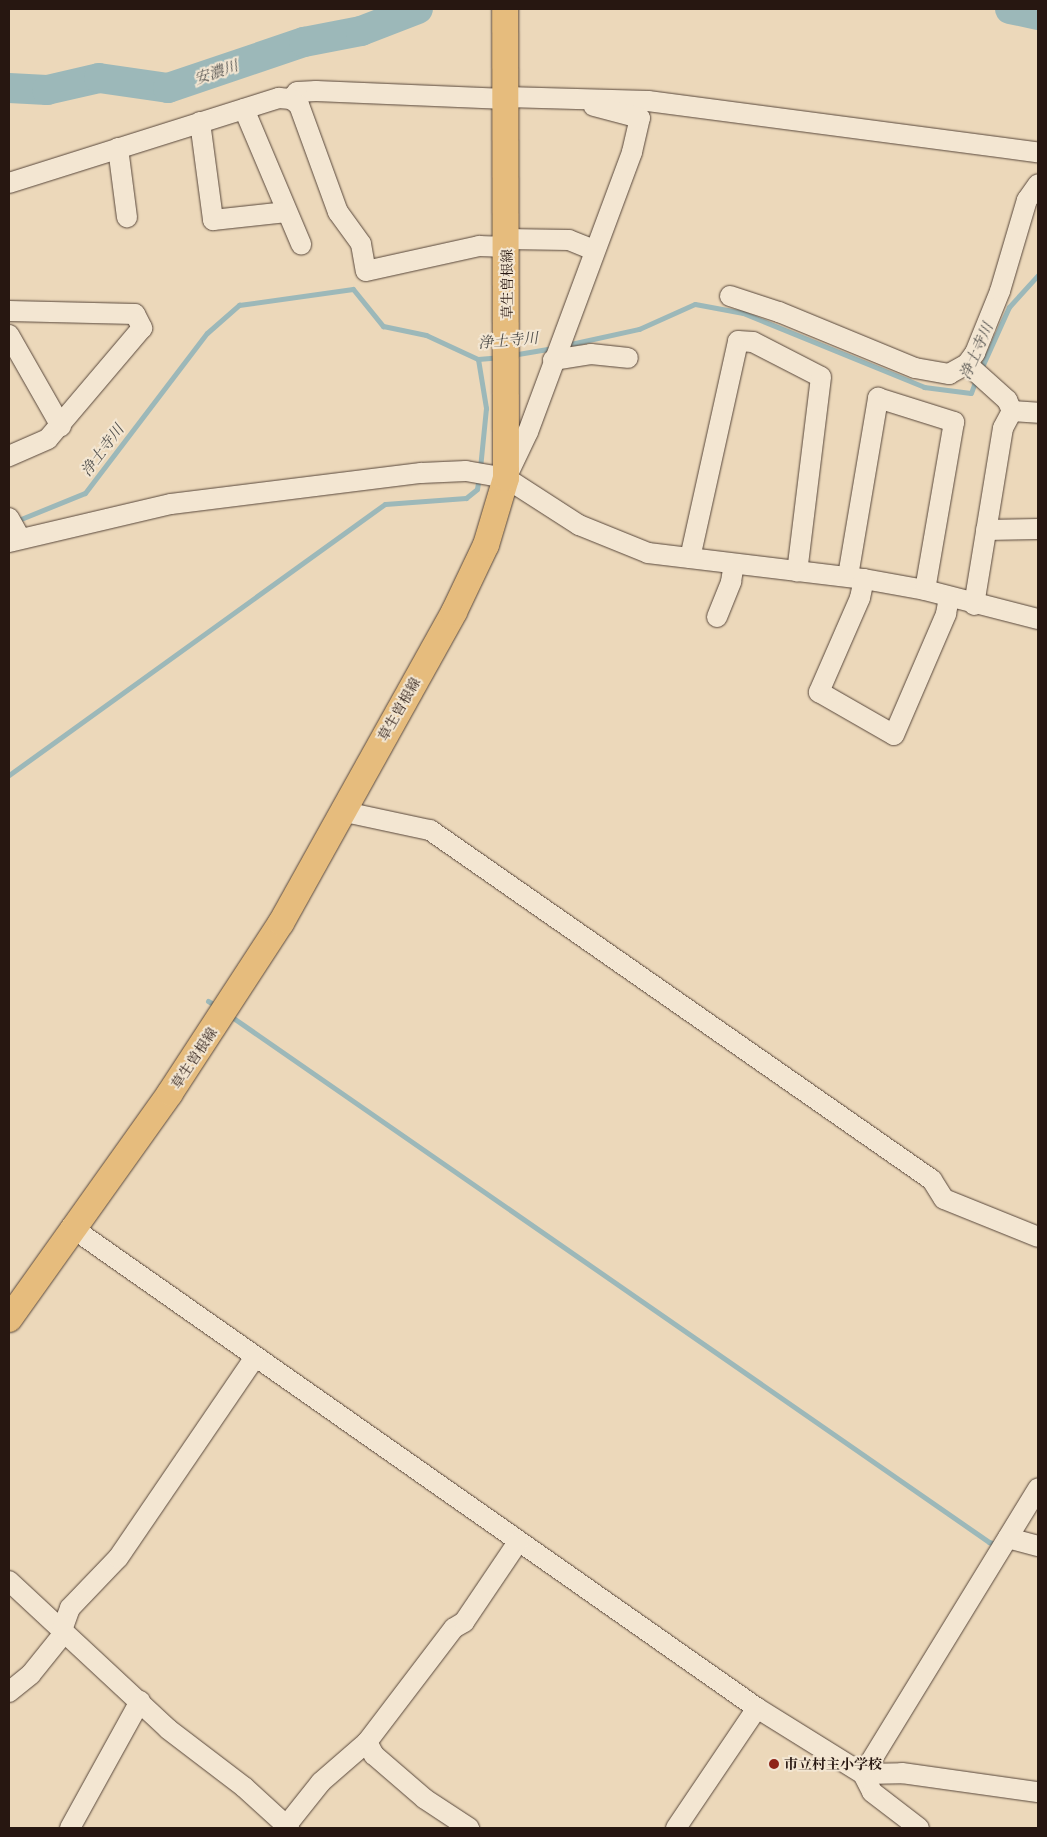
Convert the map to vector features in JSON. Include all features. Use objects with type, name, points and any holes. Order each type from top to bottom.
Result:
[{"type":"main road","name":"草生曽根線","points":[[9,1319],[71,1227],[233,999],[281,923],[341,811],[474,573],[506,478],[508,372],[505,9]]},
{"type":"street","points":[[290,99],[297,92],[316,91],[648,101],[1038,152]]},
{"type":"street","points":[[9,183],[279,98],[290,99],[299,105],[338,212],[361,244],[366,271],[479,246],[507,243],[568,240],[594,250]]},
{"type":"street","points":[[506,478],[528,432],[632,152],[640,118],[598,109],[581,98]]},
{"type":"street","points":[[244,109],[301,244]]},
{"type":"street","points":[[200,122],[213,220],[287,212]]},
{"type":"street","points":[[118,148],[127,217]]},
{"type":"street","points":[[730,296],[779,312],[915,368],[949,374],[968,365],[975,353],[1000,291],[1027,200],[1038,184]]},
{"type":"street","points":[[9,311],[135,314],[142,328],[48,440],[9,456]]},
{"type":"street","points":[[9,335],[61,426]]},
{"type":"street","points":[[690,558],[738,341],[753,342],[820,377],[797,572]]},
{"type":"street","points":[[554,359],[591,354],[628,358]]},
{"type":"street","points":[[968,365],[1007,400],[1012,411]]},
{"type":"street","points":[[925,590],[954,422],[878,398],[856,578],[860,598],[819,692],[894,735],[946,614],[949,597]]},
{"type":"street","points":[[1012,411],[1038,413]]},
{"type":"street","points":[[974,605],[1003,428],[1012,411]]},
{"type":"street","points":[[9,518],[14,540],[171,504],[421,473],[466,471],[506,478],[579,525],[618,543],[648,553],[856,578],[925,590],[974,605],[1038,619]]},
{"type":"street","points":[[986,530],[1038,529]]},
{"type":"street","points":[[717,617],[731,582],[734,564]]},
{"type":"street","points":[[341,811],[430,830],[932,1180],[944,1198],[1038,1237]]},
{"type":"street","points":[[71,1227],[757,1708],[863,1774],[872,1792],[919,1828]]},
{"type":"street","points":[[9,1692],[31,1674],[63,1632],[70,1608],[118,1558],[256,1357]]},
{"type":"street","points":[[863,1774],[1038,1488]]},
{"type":"street","points":[[1008,1538],[1038,1546]]},
{"type":"street","points":[[9,1581],[140,1701],[168,1730],[244,1787],[288,1827],[321,1782],[367,1742],[454,1628],[464,1622],[518,1542]]},
{"type":"street","points":[[70,1828],[140,1701]]},
{"type":"street","points":[[676,1828],[757,1708]]},
{"type":"street","points":[[367,1742],[374,1755],[425,1799],[469,1828]]},
{"type":"street","points":[[863,1774],[902,1773],[1038,1792]]},
{"type":"waterway","name":"安濃川","points":[[9,88],[47,90],[99,78],[168,88],[304,42],[361,31],[418,9]]},
{"type":"waterway","name":"安濃川","points":[[1010,9],[1038,15]]},
{"type":"waterway","name":"浄土寺川","points":[[981,369],[1009,307],[1038,275]]},
{"type":"waterway","name":"浄土寺川","points":[[16,521],[85,493],[207,333],[239,305],[353,289],[383,326],[426,335],[478,359],[499,357]]},
{"type":"waterway","name":"浄土寺川","points":[[566,345],[639,329],[695,304],[743,313],[924,387],[971,393],[976,379]]},
{"type":"waterway","name":"浄土寺川","points":[[512,355],[553,348]]},
{"type":"waterway","points":[[478,359],[486,408],[480,468]]},
{"type":"waterway","points":[[9,775],[385,504],[466,498],[477,489],[479,477]]},
{"type":"waterway","points":[[208,1001],[218,1007]]},
{"type":"waterway","points":[[229,1015],[989,1542],[998,1545]]},
{"type":"place","name":"市立村主小学校","points":[[774,1764]]}]
